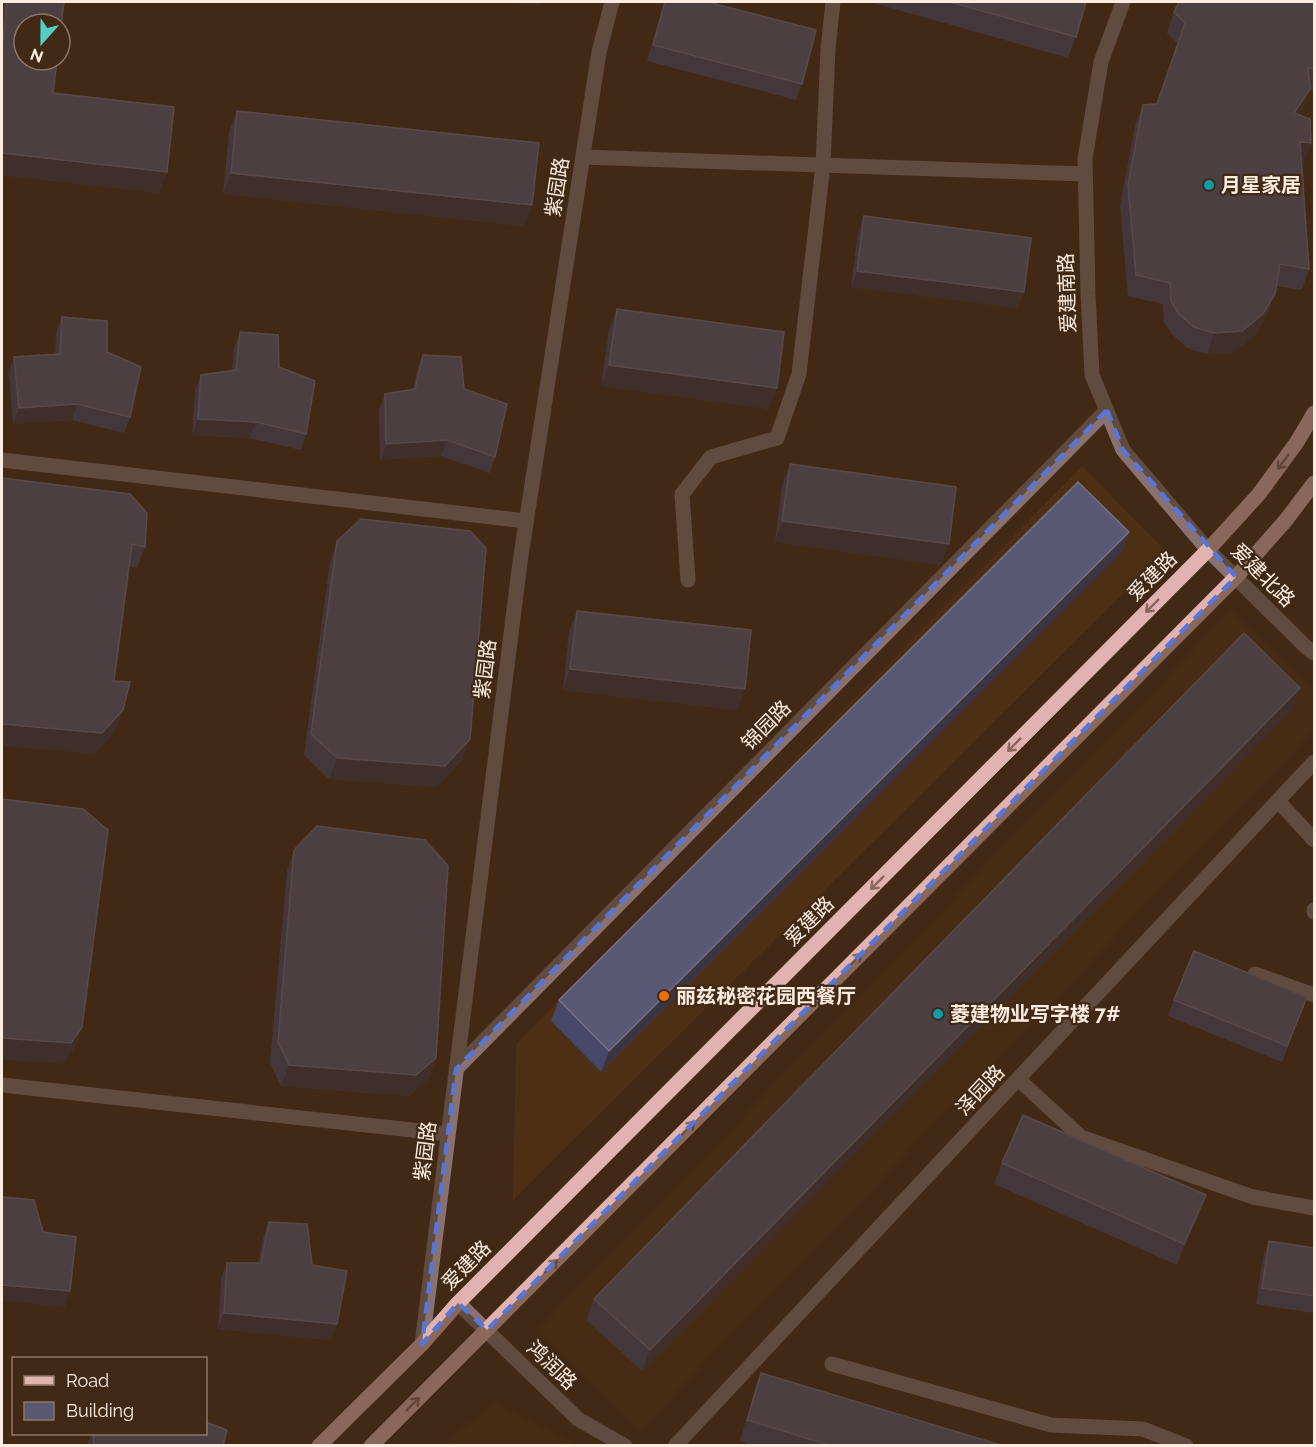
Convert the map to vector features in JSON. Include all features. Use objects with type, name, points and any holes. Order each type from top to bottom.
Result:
[{"type":"main road","name":"爱建路","points":[[319,1446],[422,1344],[458,1303],[1208,550],[1259,494],[1298,442],[1314,413]]},
{"type":"main road","points":[[371,1446],[1236,577],[1286,520],[1314,483]]},
{"type":"street","name":"紫园路","points":[[422,1344],[520,562],[599,51],[612,2]]},
{"type":"street","points":[[688,580],[682,494],[711,457],[777,438],[799,374],[823,165],[828,49],[833,2]]},
{"type":"street","name":"爱建南路","points":[[1123,2],[1101,62],[1085,159],[1092,375],[1123,450],[1208,550]]},
{"type":"street","points":[[583,157],[1085,174]]},
{"type":"street","name":"锦园路","points":[[456,1069],[1107,410]]},
{"type":"street","points":[[2,460],[526,521]]},
{"type":"street","name":"爱建北路","points":[[1208,550],[1306,648],[1314,653]]},
{"type":"street","name":"泽园路","points":[[675,1446],[1314,762]]},
{"type":"street","points":[[1278,801],[1314,840]]},
{"type":"street","points":[[1255,974],[1314,995]]},
{"type":"street","points":[[1018,1079],[1081,1137],[1253,1197],[1314,1208]]},
{"type":"street","points":[[2,1085],[448,1134]]},
{"type":"street","name":"鸿润路","points":[[458,1303],[578,1419],[625,1446]]},
{"type":"street","points":[[832,1364],[1052,1425],[1143,1429],[1186,1446]]},
{"type":"highlighted area","points":[[1107,410],[1123,450],[1236,577],[487,1330],[458,1303],[422,1344],[456,1069]]},
{"type":"shaded area","points":[[1082,466],[1166,551],[513,1200],[516,1044]]},
{"type":"shaded area","points":[[1231,611],[1314,692],[1314,730],[640,1430],[537,1331]]},
{"type":"shaded area","points":[[493,1402],[576,1445],[443,1446]]},
{"type":"building","points":[[7,2],[64,2],[63,12],[12,12],[12,72],[56,72],[53,93],[174,107],[167,172],[2,153],[2,52]]},
{"type":"building","points":[[665,2],[708,2],[816,30],[802,84],[653,45]]},
{"type":"building","points":[[950,2],[1086,2],[1076,37]]},
{"type":"building","name":"月星家居","points":[[1179,2],[1314,2],[1314,69],[1308,68],[1310,89],[1294,113],[1310,119],[1311,143],[1300,142],[1309,269],[1280,264],[1275,294],[1263,314],[1242,331],[1214,333],[1194,327],[1178,313],[1171,301],[1170,283],[1136,275],[1128,185],[1143,105],[1157,104],[1185,23],[1174,12]]},
{"type":"building","points":[[237,111],[539,143],[532,205],[231,173]]},
{"type":"building","points":[[864,216],[1031,238],[1024,292],[857,271]]},
{"type":"building","points":[[617,309],[784,332],[777,388],[609,365]]},
{"type":"building","points":[[62,317],[107,321],[107,352],[141,367],[130,417],[77,404],[19,408],[14,357],[60,354]]},
{"type":"building","points":[[240,332],[278,335],[279,367],[315,381],[306,434],[256,422],[198,419],[201,375],[236,370]]},
{"type":"building","points":[[423,355],[461,357],[464,389],[507,404],[495,457],[447,440],[386,444],[385,394],[415,389]]},
{"type":"building","points":[[790,464],[956,487],[949,544],[782,521]]},
{"type":"building","points":[[2,478],[130,494],[147,513],[145,547],[132,544],[114,681],[130,682],[123,710],[102,733],[2,724]]},
{"type":"building","points":[[1078,482],[1129,532],[609,1051],[559,1000]]},
{"type":"building","points":[[361,519],[470,531],[486,548],[470,739],[445,766],[337,758],[311,734],[337,541]]},
{"type":"building","points":[[577,611],[751,630],[745,689],[570,669]]},
{"type":"building","name":"菱建物业写字楼 7#","points":[[1244,633],[1300,688],[650,1350],[594,1299]]},
{"type":"building","points":[[2,799],[83,809],[108,830],[82,1027],[71,1043],[2,1038]]},
{"type":"building","points":[[317,826],[425,840],[448,866],[436,1058],[416,1075],[289,1065],[278,1042],[294,850]]},
{"type":"building","points":[[1194,951],[1307,997],[1287,1046],[1174,1000]]},
{"type":"building","points":[[1023,1115],[1206,1195],[1184,1244],[1002,1163]]},
{"type":"building","points":[[2,1197],[34,1200],[43,1232],[76,1237],[70,1291],[2,1285]]},
{"type":"building","points":[[269,1222],[307,1224],[312,1265],[347,1271],[337,1324],[224,1313],[227,1263],[261,1263]]},
{"type":"building","points":[[1269,1241],[1314,1248],[1314,1296],[1262,1288]]},
{"type":"building","points":[[761,1373],[1004,1446],[832,1446],[747,1420]]},
{"type":"building","points":[[207,1422],[227,1430],[223,1446],[94,1446],[93,1435],[207,1435]]},
{"type":"place","name":"月星家居","points":[[1209,185]]},
{"type":"place","name":"丽兹秘密花园西餐厅","points":[[664,996]]},
{"type":"place","name":"菱建物业写字楼 7#","points":[[938,1014]]}]
